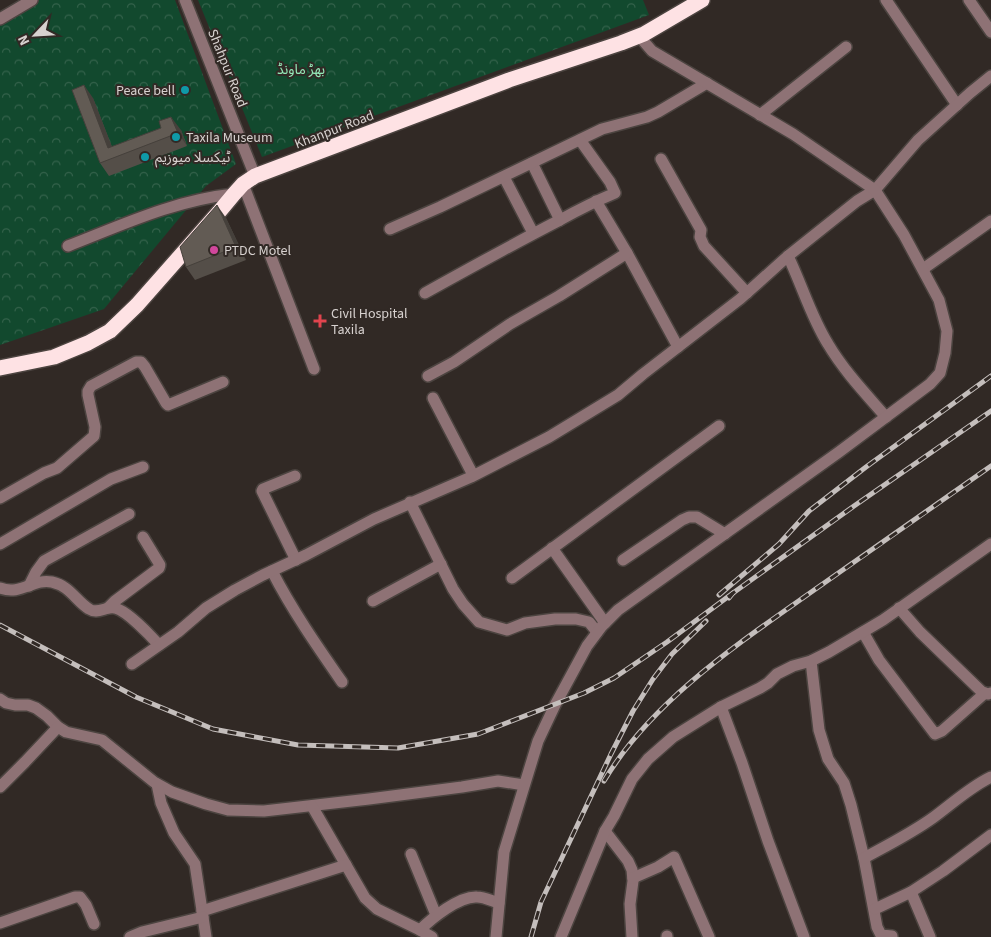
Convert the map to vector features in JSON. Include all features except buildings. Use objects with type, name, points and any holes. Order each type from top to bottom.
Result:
[{"type":"highway","name":"Khanpur Road","points":[[0,368],[54,357],[110,331],[137,305],[244,184],[510,80],[644,34],[702,0]]},
{"type":"street","points":[[1,16],[32,0]]},
{"type":"street","name":"Shahpur Road","points":[[185,0],[244,184],[314,369]]},
{"type":"street","points":[[886,0],[957,105]]},
{"type":"street","points":[[969,0],[991,32]]},
{"type":"street","points":[[496,937],[504,852],[538,741],[587,646],[601,627],[618,610],[930,384],[940,373],[945,353],[947,331],[939,300],[904,235],[875,190],[793,134],[652,51],[639,36]]},
{"type":"street","points":[[760,114],[846,47]]},
{"type":"street","points":[[132,664],[178,632],[206,608],[235,590],[374,519],[473,475],[549,438],[618,395],[740,299],[788,256],[857,201],[875,190],[918,140],[991,76]]},
{"type":"street","points":[[390,229],[504,177],[602,129],[647,117],[658,112],[707,83]]},
{"type":"street","points":[[425,293],[533,233],[615,193],[610,182],[580,140]]},
{"type":"street","points":[[660,159],[701,230],[700,237],[704,246],[746,293]]},
{"type":"street","points":[[532,163],[560,220]]},
{"type":"street","points":[[504,177],[533,233]]},
{"type":"street","points":[[68,246],[164,208],[214,196],[244,184]]},
{"type":"street","points":[[596,201],[627,253],[678,347]]},
{"type":"street","points":[[923,270],[991,221]]},
{"type":"street","points":[[428,376],[454,362],[510,324],[627,253]]},
{"type":"street","points":[[788,256],[805,299],[828,344],[851,376],[886,417]]},
{"type":"street","points":[[0,498],[44,473],[57,468],[94,436],[95,427],[88,391],[91,386],[136,362],[141,362],[145,367],[168,405],[223,382]]},
{"type":"street","points":[[433,398],[473,475]]},
{"type":"street","points":[[512,578],[719,426]]},
{"type":"street","points":[[0,544],[111,479],[143,467]]},
{"type":"street","points":[[296,476],[262,491],[296,560]]},
{"type":"street","points":[[410,502],[458,596],[480,622],[507,630],[524,624],[555,618],[576,619],[601,627]]},
{"type":"street","points":[[29,586],[44,561],[129,514]]},
{"type":"street","points":[[623,560],[689,517],[697,517],[725,534]]},
{"type":"street","points":[[0,588],[18,590],[40,581],[53,582],[68,589],[88,609],[100,612],[108,608],[160,565],[143,537]]},
{"type":"street","points":[[561,937],[605,831],[632,779],[648,759],[673,737],[721,707],[760,688],[778,674],[793,666],[811,661],[830,652],[862,632],[900,608],[991,544]]},
{"type":"street","points":[[552,548],[601,627]]},
{"type":"street","points":[[373,601],[441,564]]},
{"type":"street","points":[[272,571],[306,631],[342,682]]},
{"type":"street","points":[[108,608],[115,608],[124,612],[159,645]]},
{"type":"street","points":[[862,632],[879,660],[935,734],[942,732],[988,693],[920,632],[900,608]]},
{"type":"street","points":[[811,661],[819,730],[828,758],[844,782],[864,858],[880,935],[892,937]]},
{"type":"street","points":[[0,699],[6,703],[28,705],[36,708],[66,732],[102,740],[157,784],[172,792],[228,810],[264,811],[312,806],[452,788],[498,780],[524,785]]},
{"type":"street","points":[[721,707],[804,937]]},
{"type":"street","points":[[0,787],[58,727]]},
{"type":"street","points":[[864,858],[895,842],[933,818],[981,782],[991,777]]},
{"type":"street","points":[[157,784],[161,803],[174,833],[195,864],[206,937]]},
{"type":"street","points":[[312,806],[365,898],[377,909],[432,937]]},
{"type":"street","points":[[605,831],[628,861],[632,870],[630,904],[632,937]]},
{"type":"street","points":[[875,909],[912,892],[991,836]]},
{"type":"street","points":[[411,854],[436,915]]},
{"type":"street","points":[[633,878],[658,867],[674,857],[710,937]]},
{"type":"street","points":[[130,937],[346,865]]},
{"type":"street","points":[[912,892],[930,937]]},
{"type":"street","points":[[0,923],[75,897],[80,897],[86,905],[94,924]]},
{"type":"street","points":[[420,930],[436,915],[460,901],[476,897],[499,903]]},
{"type":"green space","points":[[37,0],[175,0],[236,164],[206,186],[104,309],[0,345],[0,24]]},
{"type":"green space","name":"بھڑ ماونڈ","points":[[198,0],[643,0],[649,15],[262,157]]},
{"type":"railway","points":[[719,595],[779,544],[809,511],[991,376]]},
{"type":"railway","points":[[729,598],[733,593],[854,506],[991,411]]},
{"type":"railway","points":[[604,781],[647,724],[700,674],[759,629],[991,466]]},
{"type":"railway","points":[[0,625],[136,697],[213,729],[298,745],[398,748],[478,734],[584,693],[614,678],[667,642],[733,593]]},
{"type":"railway","points":[[531,937],[541,902],[633,711],[653,679],[672,654],[706,621]]},
{"type":"place","name":"Peace bell","points":[[185,90]]},
{"type":"place","name":"Taxila Museum","points":[[176,137]]},
{"type":"place","name":"ٹیکسلا میوزیم","points":[[145,157]]},
{"type":"place","name":"PTDC Motel","points":[[214,250]]},
{"type":"place","name":"Civil Hospital Taxila","points":[[320,321]]}]
